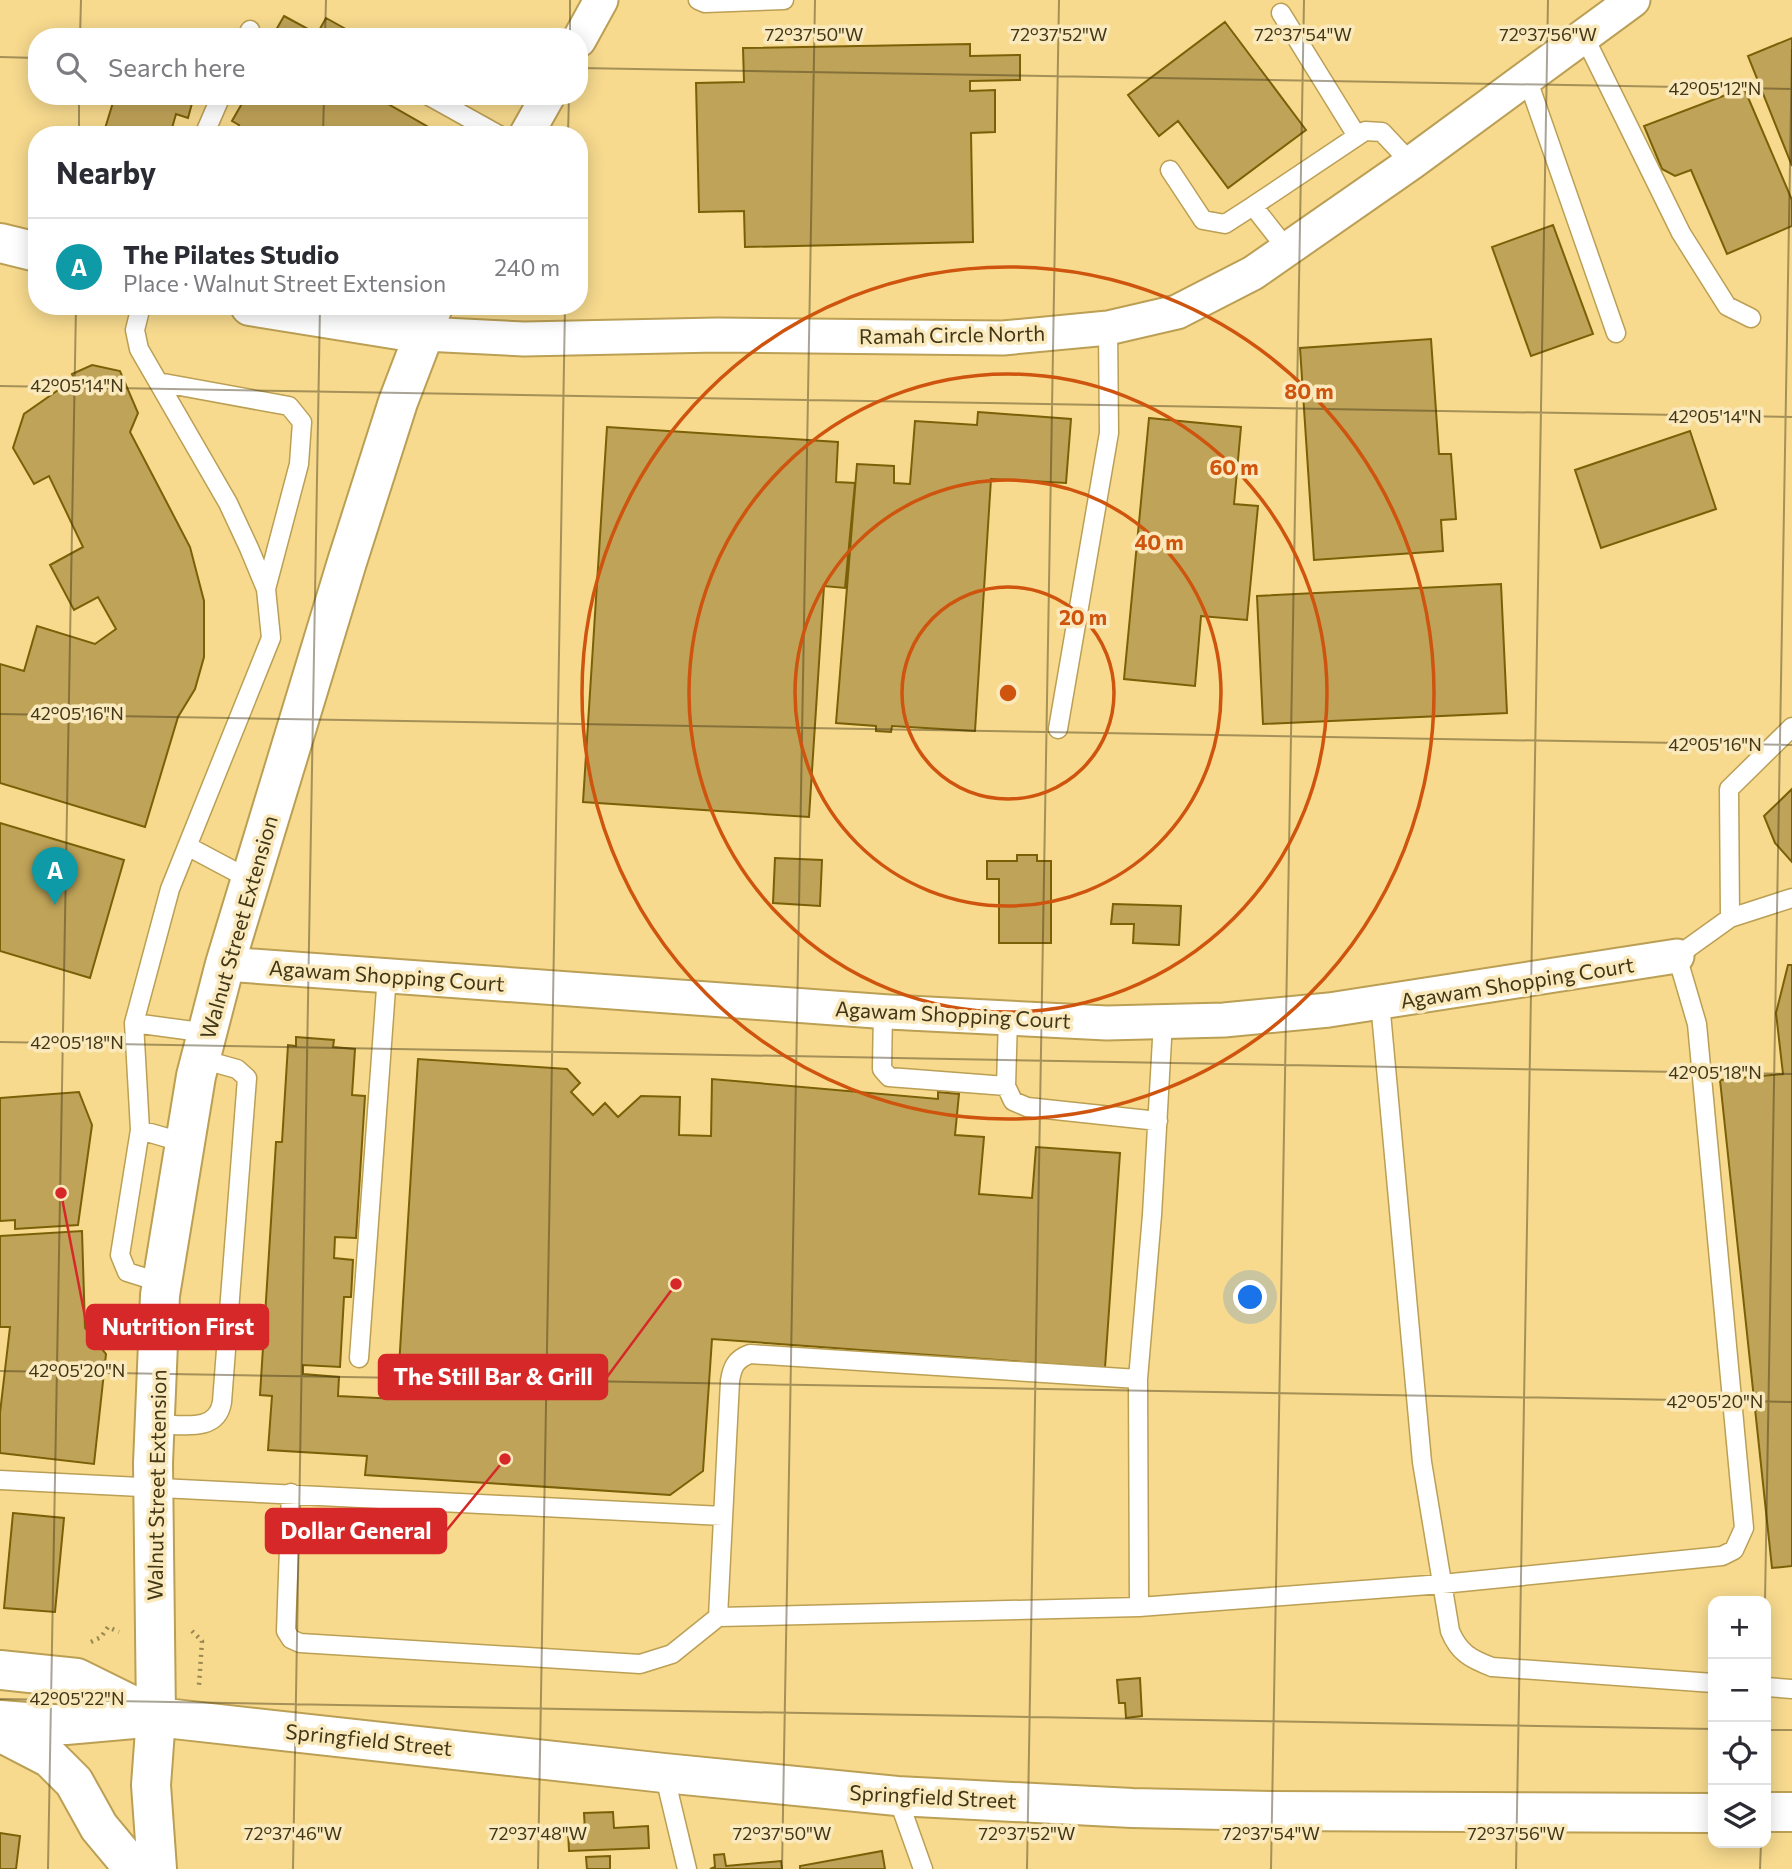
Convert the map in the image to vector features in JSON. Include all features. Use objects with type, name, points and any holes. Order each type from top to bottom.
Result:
[{"type":"main road","points":[[0,243],[28,250]]},
{"type":"main road","points":[[358,315],[430,320]]},
{"type":"main road","name":"Walnut Street Extension","points":[[157,1869],[151,1785],[156,1717],[153,1488],[155,1424],[162,1283],[185,1143],[204,1046],[225,964],[398,402],[430,320]]},
{"type":"main road","name":"Springfield Street","points":[[0,1670],[76,1678],[156,1717]]},
{"type":"main road","name":"Springfield Street","points":[[0,1720],[66,1725],[156,1717],[897,1796],[1230,1810],[1708,1813]]},
{"type":"main road","points":[[0,1732],[50,1758],[74,1782],[99,1827],[134,1869]]},
{"type":"main road","points":[[1771,1812],[1792,1812]]},
{"type":"street","points":[[586,28],[601,0]]},
{"type":"street","name":"Ramah Circle North","points":[[430,320],[524,339],[717,335],[1003,338],[1108,328],[1177,312],[1252,273],[1411,163],[1633,0]]},
{"type":"street","points":[[531,126],[543,105]]},
{"type":"street","name":"Agawam Shopping Court","points":[[225,964],[883,1012],[1107,1023],[1224,1020],[1380,1002],[1677,956]]},
{"type":"lane","points":[[698,0],[705,3],[784,0]]},
{"type":"lane","points":[[1281,13],[1357,136]]},
{"type":"lane","points":[[1584,36],[1681,233],[1727,306],[1751,318]]},
{"type":"lane","points":[[1527,78],[1616,333]]},
{"type":"lane","points":[[208,126],[217,105]]},
{"type":"lane","points":[[442,105],[473,126]]},
{"type":"lane","points":[[1170,170],[1203,220],[1225,224],[1365,131],[1382,132],[1411,163]]},
{"type":"lane","points":[[1253,206],[1286,248]]},
{"type":"lane","points":[[139,315],[135,330],[139,349],[228,503],[266,589],[271,638],[170,889],[134,1023],[140,1130],[120,1255],[127,1272],[162,1283]]},
{"type":"lane","points":[[1058,729],[1109,433],[1108,328]]},
{"type":"lane","points":[[158,382],[289,406],[302,422],[299,464],[266,589]]},
{"type":"lane","points":[[1730,918],[1728,789],[1792,727]]},
{"type":"lane","points":[[189,847],[251,880]]},
{"type":"lane","points":[[292,1493],[286,1631],[291,1639],[300,1643],[640,1664],[673,1654],[718,1617],[1139,1607],[1442,1584],[1722,1556],[1734,1550],[1741,1541],[1744,1528],[1697,1024],[1677,956],[1730,918],[1792,898]]},
{"type":"lane","points":[[359,1358],[387,975]]},
{"type":"lane","points":[[1380,1002],[1422,1462],[1450,1631],[1456,1646],[1469,1659],[1492,1667],[1708,1683]]},
{"type":"lane","points":[[883,1012],[882,1069],[888,1077],[1006,1086]]},
{"type":"lane","points":[[1008,1018],[1006,1086],[1013,1101],[1027,1107],[1158,1121]]},
{"type":"lane","points":[[1139,1607],[1138,1379],[1163,1022]]},
{"type":"lane","points":[[134,1023],[204,1046],[247,1078],[220,1415],[214,1422],[205,1424],[155,1424]]},
{"type":"lane","points":[[140,1130],[185,1143]]},
{"type":"lane","points":[[718,1617],[731,1372],[735,1363],[750,1354],[1138,1379]]},
{"type":"lane","points":[[0,1480],[723,1516]]},
{"type":"lane","points":[[1771,1687],[1792,1689]]},
{"type":"lane","points":[[664,1773],[687,1869]]},
{"type":"lane","points":[[897,1796],[923,1869]]},
{"type":"building","points":[[284,16],[306,28],[277,28]]},
{"type":"building","points":[[326,18],[344,28],[320,28]]},
{"type":"building","points":[[1225,22],[1306,130],[1228,188],[1178,121],[1159,136],[1128,95]]},
{"type":"building","points":[[1792,38],[1792,166],[1748,56]]},
{"type":"building","points":[[970,44],[970,56],[1020,55],[1020,80],[970,81],[970,91],[995,90],[995,132],[971,133],[973,242],[745,247],[744,211],[699,212],[696,83],[744,82],[743,48]]},
{"type":"building","points":[[1744,88],[1792,200],[1792,226],[1727,254],[1691,170],[1675,176],[1662,169],[1644,126]]},
{"type":"building","points":[[112,105],[192,105],[188,118],[176,114],[173,126],[106,126]]},
{"type":"building","points":[[241,105],[390,105],[426,126],[238,126],[232,121]]},
{"type":"building","points":[[1553,225],[1593,334],[1531,356],[1492,247]]},
{"type":"building","points":[[1431,339],[1439,454],[1451,454],[1456,519],[1441,520],[1443,551],[1314,560],[1300,348]]},
{"type":"building","points":[[92,365],[120,371],[138,413],[130,432],[190,547],[204,601],[204,657],[195,689],[178,717],[145,827],[0,783],[0,664],[24,671],[37,626],[95,644],[116,629],[98,597],[74,610],[50,565],[83,547],[49,476],[34,484],[13,448],[24,414],[74,379],[72,374]]},
{"type":"building","points":[[978,412],[1071,419],[1066,483],[991,479],[975,731],[892,726],[891,732],[876,731],[876,726],[836,723],[857,464],[894,466],[894,483],[910,484],[915,421],[977,425]]},
{"type":"building","points":[[1149,418],[1241,427],[1234,504],[1258,506],[1247,620],[1201,616],[1195,686],[1124,679]]},
{"type":"building","points":[[607,427],[838,442],[836,482],[855,483],[845,588],[824,586],[809,817],[583,802]]},
{"type":"building","points":[[1690,431],[1716,509],[1601,548],[1575,470]]},
{"type":"building","points":[[1501,584],[1507,713],[1263,724],[1257,596]]},
{"type":"building","points":[[1792,789],[1792,862],[1775,843],[1764,816]]},
{"type":"building","points":[[0,823],[124,860],[90,978],[0,951]]},
{"type":"building","points":[[1017,855],[1037,855],[1037,861],[1051,861],[1051,943],[999,943],[999,879],[987,879],[987,861],[1017,861]]},
{"type":"building","points":[[775,858],[822,860],[820,906],[773,903]]},
{"type":"building","points":[[1113,904],[1181,906],[1179,945],[1133,943],[1134,924],[1111,924]]},
{"type":"building","points":[[1788,965],[1792,965],[1792,1566],[1772,1568],[1720,1080],[1783,1074],[1776,1013]]},
{"type":"building","points":[[296,1037],[334,1040],[333,1047],[355,1049],[352,1095],[365,1096],[356,1238],[335,1237],[334,1258],[353,1260],[351,1297],[344,1297],[340,1367],[303,1365],[303,1374],[339,1377],[338,1396],[397,1399],[418,1059],[567,1069],[580,1083],[571,1092],[593,1115],[605,1103],[618,1117],[641,1096],[680,1097],[679,1135],[711,1136],[712,1079],[938,1099],[938,1092],[959,1094],[955,1135],[984,1137],[979,1194],[1032,1198],[1036,1147],[1120,1153],[1105,1368],[712,1339],[703,1471],[670,1495],[365,1475],[367,1456],[268,1450],[272,1396],[260,1395],[276,1142],[282,1142],[288,1045],[296,1046]]},
{"type":"building","points":[[79,1092],[92,1125],[78,1225],[15,1229],[15,1220],[0,1221],[0,1098]]},
{"type":"building","points":[[82,1231],[85,1328],[106,1354],[94,1464],[0,1453],[0,1413],[10,1327],[0,1327],[0,1236]]},
{"type":"building","points":[[13,1513],[64,1518],[55,1612],[4,1608]]},
{"type":"building","points":[[1140,1678],[1142,1716],[1126,1718],[1125,1703],[1119,1703],[1117,1680]]},
{"type":"building","points":[[613,1812],[614,1828],[648,1826],[649,1848],[569,1851],[568,1831],[585,1831],[584,1813]]},
{"type":"building","points":[[0,1833],[20,1836],[16,1869],[0,1869]]},
{"type":"building","points":[[882,1851],[885,1869],[800,1869],[800,1866]]},
{"type":"building","points":[[724,1854],[726,1866],[781,1861],[782,1869],[710,1869],[715,1867],[714,1855]]},
{"type":"building","points":[[610,1856],[610,1869],[587,1869],[586,1857]]},
{"type":"place","name":"The Pilates Studio","points":[[55,905]]},
{"type":"place","name":"Nutrition First","points":[[61,1193]]},
{"type":"place","name":"The Still Bar & Grill","points":[[676,1284]]},
{"type":"place","name":"Dollar General","points":[[505,1459]]}]
